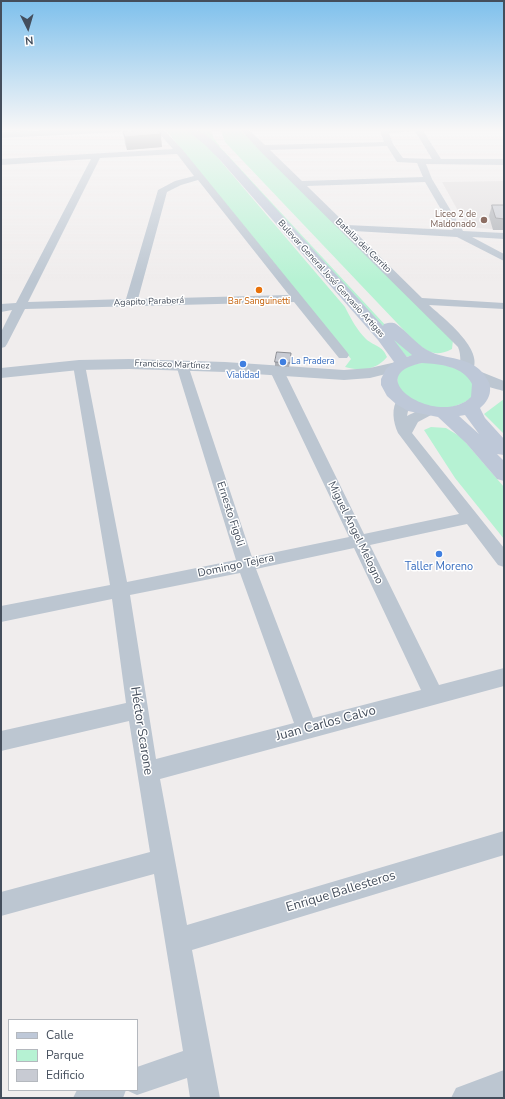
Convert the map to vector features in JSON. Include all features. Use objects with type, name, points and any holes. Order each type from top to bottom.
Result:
[{"type":"main road","name":"Bulevar General José Gervasio Artigas","points":[[244,180],[380,333],[400,365]]},
{"type":"main road","name":"Bulevar General José Gervasio Artigas","points":[[256,180],[397,336],[412,348],[430,358]]},
{"type":"main road","points":[[430,358],[448,361],[471,372],[479,380],[482,392],[473,405],[462,410],[436,412],[414,407],[397,395],[389,377],[400,365],[415,359],[430,358]]},
{"type":"main road","points":[[473,405],[482,427],[504,451]]},
{"type":"main road","points":[[436,412],[473,439],[504,474]]},
{"type":"street","points":[[1,344],[85,180]]},
{"type":"street","points":[[131,302],[163,190],[188,180]]},
{"type":"street","points":[[203,180],[343,355]]},
{"type":"street","name":"Batalla del Cerrito","points":[[296,180],[464,346]]},
{"type":"street","points":[[300,184],[395,180]]},
{"type":"street","points":[[429,180],[460,234],[504,258]]},
{"type":"street","points":[[345,228],[504,236]]},
{"type":"street","name":"Agapito Paraberá","points":[[1,308],[131,302],[297,298]]},
{"type":"street","points":[[419,301],[504,306]]},
{"type":"street","points":[[448,361],[457,355],[464,346],[468,355],[471,372],[489,381],[504,386]]},
{"type":"street","name":"Francisco Martínez","points":[[1,373],[79,365],[182,365],[344,375],[370,373],[400,365]]},
{"type":"street","name":"Héctor Scarone","points":[[79,365],[120,590],[137,710],[205,1098]]},
{"type":"street","name":"Ernesto Figoli","points":[[182,365],[246,565],[307,730]]},
{"type":"street","name":"Miguel Ángel Melogno","points":[[277,371],[434,696]]},
{"type":"street","name":"Francisco Martínez","points":[[344,375],[372,382],[397,395]]},
{"type":"street","points":[[473,405],[504,393]]},
{"type":"street","points":[[397,395],[400,424],[405,433],[504,560]]},
{"type":"street","points":[[405,433],[412,419],[436,412]]},
{"type":"street","name":"Domingo Tejera","points":[[1,614],[246,565],[471,517]]},
{"type":"street","name":"Juan Carlos Calvo","points":[[148,772],[504,677]]},
{"type":"street","points":[[1,741],[137,710]]},
{"type":"street","name":"Enrique Ballesteros","points":[[178,941],[504,843]]},
{"type":"street","points":[[1,904],[163,860]]},
{"type":"street","points":[[138,1082],[199,1060]]},
{"type":"street","points":[[466,1098],[504,1084]]},
{"type":"street","points":[[88,1098],[109,1091]]},
{"type":"shaded area","points":[[504,181],[504,230],[467,227],[442,182]]},
{"type":"green space","points":[[206,180],[237,180],[345,307],[354,324],[363,336],[369,342],[383,350],[387,357],[378,365],[368,369],[345,367],[351,359]]},
{"type":"green space","points":[[246,180],[251,180],[413,355],[407,357]]},
{"type":"green space","points":[[261,180],[291,180],[453,340],[452,349],[441,353],[433,353],[416,343]]},
{"type":"green space","points":[[435,362],[461,370],[473,381],[472,398],[447,408],[433,408],[417,404],[398,390],[397,373],[406,367],[415,364]]},
{"type":"green space","points":[[504,399],[504,434],[484,414]]},
{"type":"green space","points":[[431,427],[446,428],[461,437],[504,487],[504,539],[455,478],[424,430]]},
{"type":"building","points":[[492,205],[504,205],[504,219],[496,218]]},
{"type":"building","points":[[277,352],[291,353],[290,363],[275,362]]},
{"type":"place","name":"Liceo 2 de Maldonado","points":[[484,220]]},
{"type":"place","name":"Bar Sanguinetti","points":[[259,290]]},
{"type":"place","name":"La Pradera","points":[[283,362]]},
{"type":"place","name":"Vialidad","points":[[243,364]]},
{"type":"place","name":"Taller Moreno","points":[[439,554]]}]
